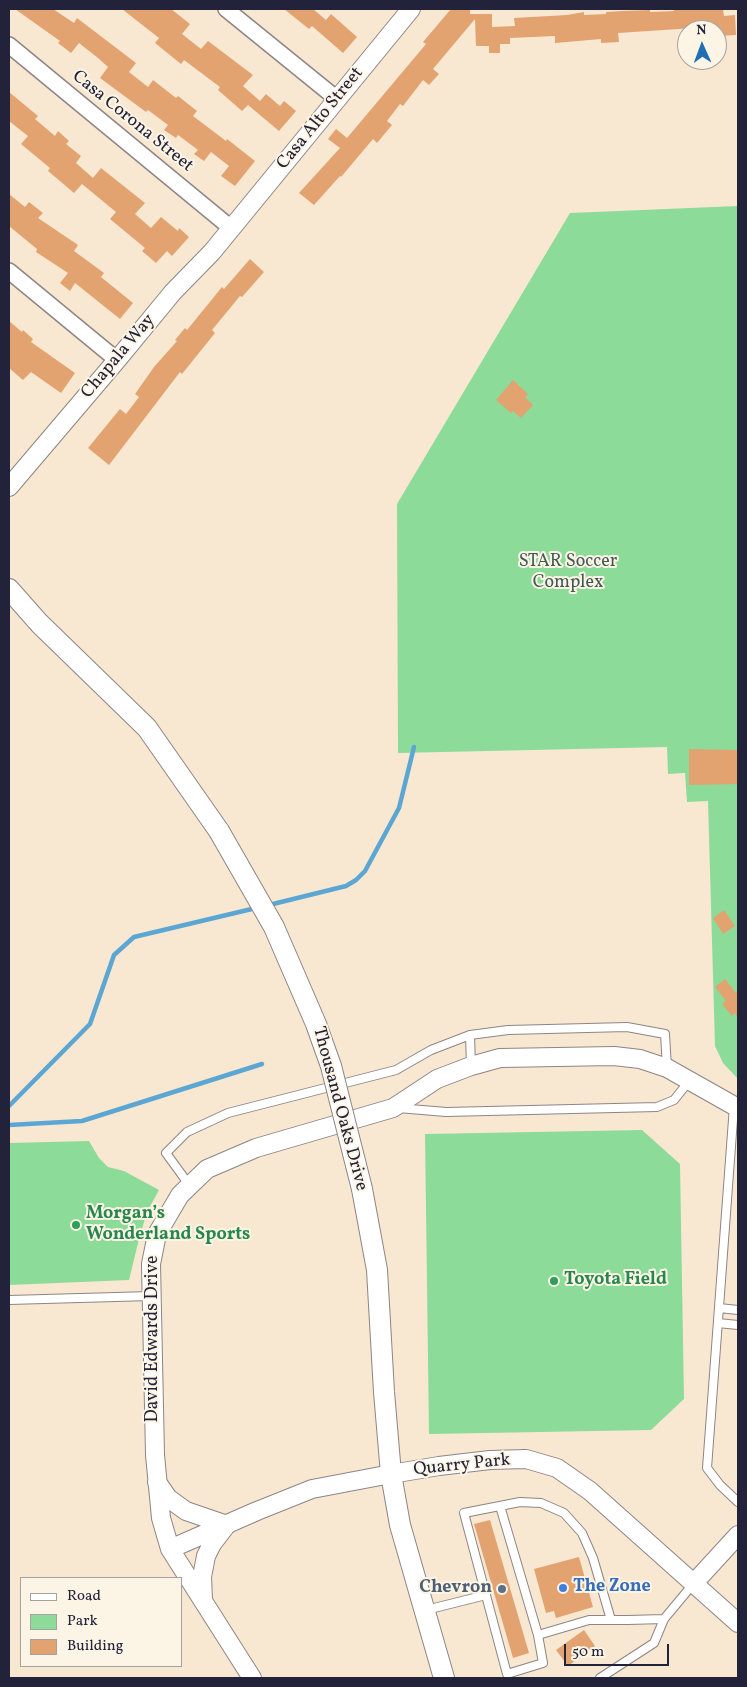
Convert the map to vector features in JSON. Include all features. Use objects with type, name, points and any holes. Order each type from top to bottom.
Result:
[{"type":"main road","name":"Thousand Oaks Drive","points":[[9,589],[39,623],[148,728],[219,831],[274,927],[316,1024],[331,1066],[362,1189],[377,1270],[391,1474],[400,1525],[444,1678]]},
{"type":"main road","name":"Thousand Oaks Drive","points":[[9,606],[39,623]]},
{"type":"street","points":[[226,9],[337,99]]},
{"type":"street","name":"Casa Alto Street","points":[[231,228],[411,9]]},
{"type":"street","name":"Casa Corona Street","points":[[9,45],[231,228]]},
{"type":"street","name":"Chapala Way","points":[[9,487],[173,292],[212,252],[231,228]]},
{"type":"street","points":[[9,271],[117,360]]},
{"type":"street","name":"David Edwards Drive","points":[[252,1678],[170,1549],[161,1518],[156,1481],[151,1264],[157,1234],[180,1195],[207,1169],[256,1148],[393,1108],[437,1079],[471,1066],[500,1058],[614,1056],[640,1059],[667,1068],[736,1107]]},
{"type":"street","name":"Quarry Park","points":[[170,1549],[312,1489],[391,1474],[490,1460],[526,1459],[558,1468],[590,1491],[738,1623]]},
{"type":"street","points":[[156,1481],[168,1498],[186,1511],[227,1525],[212,1544],[206,1556],[202,1576],[203,1601]]},
{"type":"street","points":[[694,1583],[738,1536]]},
{"type":"lane","points":[[190,1186],[166,1153],[186,1132],[228,1113],[396,1070],[431,1050],[470,1035],[508,1030],[627,1027],[665,1034],[667,1068]]},
{"type":"lane","points":[[470,1035],[471,1066]]},
{"type":"lane","points":[[393,1108],[446,1112],[657,1107],[674,1100],[690,1080]]},
{"type":"lane","points":[[736,1107],[706,1468],[738,1502]]},
{"type":"lane","points":[[9,1300],[151,1296]]},
{"type":"lane","points":[[719,1308],[738,1310]]},
{"type":"lane","points":[[718,1323],[738,1325]]},
{"type":"lane","points":[[500,1506],[538,1635],[543,1663],[507,1674],[464,1513],[520,1502],[541,1504],[564,1513],[582,1533],[611,1620]]},
{"type":"lane","points":[[600,1678],[654,1643],[664,1619],[694,1583]]},
{"type":"lane","points":[[424,1610],[486,1595]]},
{"type":"lane","points":[[538,1635],[589,1620],[664,1619]]},
{"type":"green space","name":"STAR Soccer Complex","points":[[738,206],[738,1079],[723,1063],[715,1046],[708,801],[687,802],[685,773],[668,774],[667,747],[398,753],[397,504],[570,213]]},
{"type":"green space","name":"Toyota Field","points":[[642,1130],[680,1164],[684,1399],[651,1430],[429,1434],[425,1134]]},
{"type":"green space","name":"Morgan’s Wonderland Sports","points":[[89,1141],[99,1158],[108,1167],[124,1171],[159,1190],[147,1212],[129,1280],[9,1285],[9,1143]]},
{"type":"building","points":[[15,9],[53,9],[74,23],[77,18],[136,63],[129,72],[148,87],[153,80],[176,98],[178,96],[197,111],[193,116],[255,161],[235,186],[221,176],[229,166],[211,152],[204,161],[194,154],[198,150],[178,135],[176,138],[164,130],[168,125],[148,110],[146,112],[100,78],[108,67],[98,58],[79,43],[71,53],[58,43],[60,41]]},
{"type":"building","points":[[122,9],[171,9],[190,24],[182,34],[201,49],[208,41],[253,75],[243,86],[260,101],[266,94],[280,106],[284,101],[296,111],[279,131],[248,105],[242,111],[218,90],[220,87],[184,60],[181,64],[155,43],[159,38]]},
{"type":"building","points":[[284,9],[313,9],[326,20],[331,14],[357,37],[343,53],[312,26],[309,29]]},
{"type":"building","points":[[451,9],[470,9],[470,14],[492,14],[492,27],[515,26],[514,18],[567,15],[584,12],[584,15],[622,11],[650,10],[650,12],[674,11],[674,9],[723,9],[724,16],[735,15],[736,35],[727,35],[727,20],[677,20],[677,29],[618,33],[619,42],[601,43],[601,39],[555,43],[555,36],[510,38],[510,44],[500,44],[500,53],[489,53],[489,46],[476,46],[475,19],[433,69],[439,74],[429,85],[423,80],[403,106],[400,104],[387,121],[392,125],[377,143],[373,139],[314,205],[299,193],[340,148],[328,139],[336,129],[347,138],[426,44],[423,42]]},
{"type":"building","points":[[9,92],[38,116],[35,119],[55,136],[58,131],[69,141],[66,144],[81,156],[76,163],[93,178],[101,168],[145,203],[135,214],[151,228],[161,217],[178,231],[179,228],[189,237],[172,256],[167,251],[156,263],[142,251],[145,248],[110,219],[116,212],[82,184],[74,193],[48,171],[50,168],[21,144],[28,136],[9,121]]},
{"type":"building","points":[[9,194],[25,207],[29,202],[43,213],[38,218],[78,245],[74,251],[104,273],[101,277],[133,303],[120,319],[75,283],[70,291],[60,283],[68,273],[36,252],[37,249],[9,226]]},
{"type":"building","points":[[250,259],[264,272],[242,297],[240,296],[212,330],[215,333],[182,374],[180,372],[109,465],[88,448],[120,409],[126,414],[139,397],[135,394],[154,367],[177,341],[175,340],[185,328],[187,330],[222,287],[224,289]]},
{"type":"building","points":[[9,321],[33,339],[31,342],[75,373],[61,393],[31,372],[23,380],[9,368]]},
{"type":"building","points":[[513,380],[528,394],[525,397],[533,405],[521,418],[513,411],[511,413],[496,400]]},
{"type":"building","points":[[689,749],[738,750],[738,784],[689,785]]},
{"type":"building","points":[[724,910],[735,926],[723,934],[713,918]]},
{"type":"building","points":[[725,979],[736,993],[738,991],[738,1018],[735,1013],[732,1016],[722,1004],[726,1001],[715,987]]},
{"type":"building","name":"Chevron","points":[[490,1520],[529,1653],[513,1658],[474,1524]]},
{"type":"building","name":"The Zone","points":[[579,1557],[593,1607],[556,1618],[554,1611],[546,1613],[534,1569]]},
{"type":"building","points":[[584,1630],[595,1646],[568,1666],[556,1650]]},
{"type":"waterway","points":[[269,905],[346,886],[365,871],[399,808],[414,747]]},
{"type":"waterway","points":[[9,1106],[90,1024],[114,955],[134,937],[256,908]]},
{"type":"waterway","points":[[9,1125],[82,1121],[262,1064]]},
{"type":"place","name":"Morgan’s Wonderland Sports","points":[[76,1225]]},
{"type":"place","name":"Toyota Field","points":[[554,1281]]},
{"type":"place","name":"The Zone","points":[[563,1588]]},
{"type":"place","name":"Chevron","points":[[502,1589]]}]
